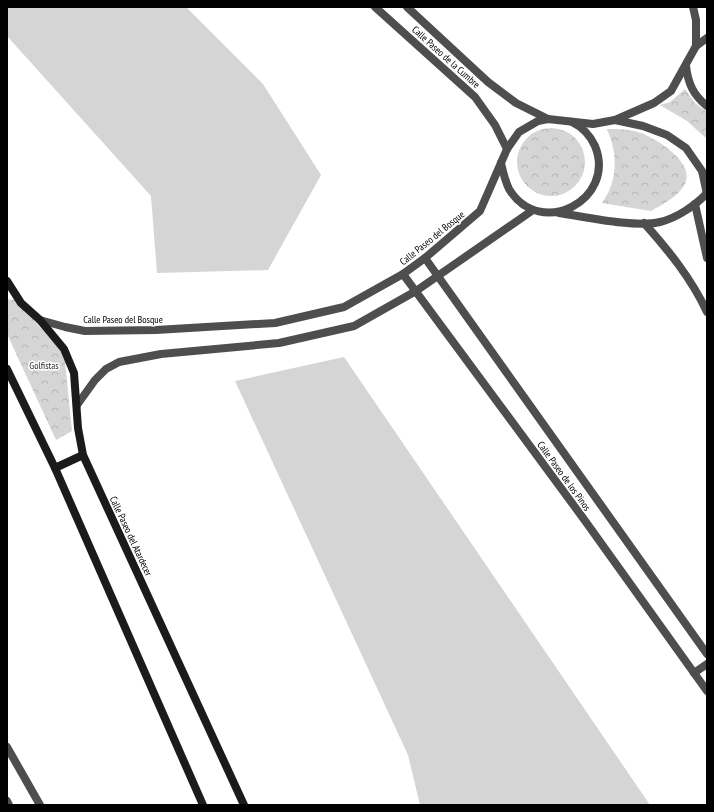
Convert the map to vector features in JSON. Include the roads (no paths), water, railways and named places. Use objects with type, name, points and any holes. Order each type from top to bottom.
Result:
[{"type":"street","name":"Calle Paseo de la Cumbre","points":[[375,7],[476,97],[495,125],[507,149]]},
{"type":"street","name":"Calle Paseo de la Cumbre","points":[[407,7],[488,82],[516,103],[548,119]]},
{"type":"street","points":[[693,7],[696,20],[696,46]]},
{"type":"street","name":"Calle Paseo del Bosque","points":[[40,320],[65,327],[98,331],[156,330],[275,323],[344,307],[404,274],[480,211],[507,149],[512,140],[524,128],[538,121],[548,119],[568,120],[593,124],[615,120],[654,103],[671,91],[696,46],[707,38]]},
{"type":"street","points":[[686,66],[692,90],[699,100],[707,106]]},
{"type":"street","points":[[554,213],[575,206],[583,200],[595,182],[598,172],[597,156],[592,140],[578,125],[568,120]]},
{"type":"street","points":[[501,163],[509,189],[524,204],[533,210],[614,221],[644,223],[660,222],[695,204],[707,193],[702,171],[686,148],[667,135],[643,126],[615,120]]},
{"type":"street","points":[[695,204],[707,258]]},
{"type":"street","points":[[77,406],[95,380],[106,369],[119,362],[161,354],[280,343],[354,326],[416,291],[533,210]]},
{"type":"street","points":[[644,223],[673,255],[696,288],[707,312]]},
{"type":"street","name":"Calle Paseo de los Pinos","points":[[425,258],[707,654]]},
{"type":"street","name":"Calle Paseo de los Pinos","points":[[404,274],[586,522],[707,691]]},
{"type":"street","name":"Calle Paseo del Atardecer","points":[[8,287],[21,303],[40,320],[64,349],[74,373],[78,428],[82,455],[244,805]]},
{"type":"street","points":[[7,369],[55,468],[203,805]]},
{"type":"street","points":[[55,468],[82,455]]},
{"type":"street","points":[[694,673],[707,664]]},
{"type":"street","points":[[7,747],[40,805]]},
{"type":"street","points":[[7,801],[9,805]]},
{"type":"park label","name":"Golfistas","points":[[44,365]]}]
